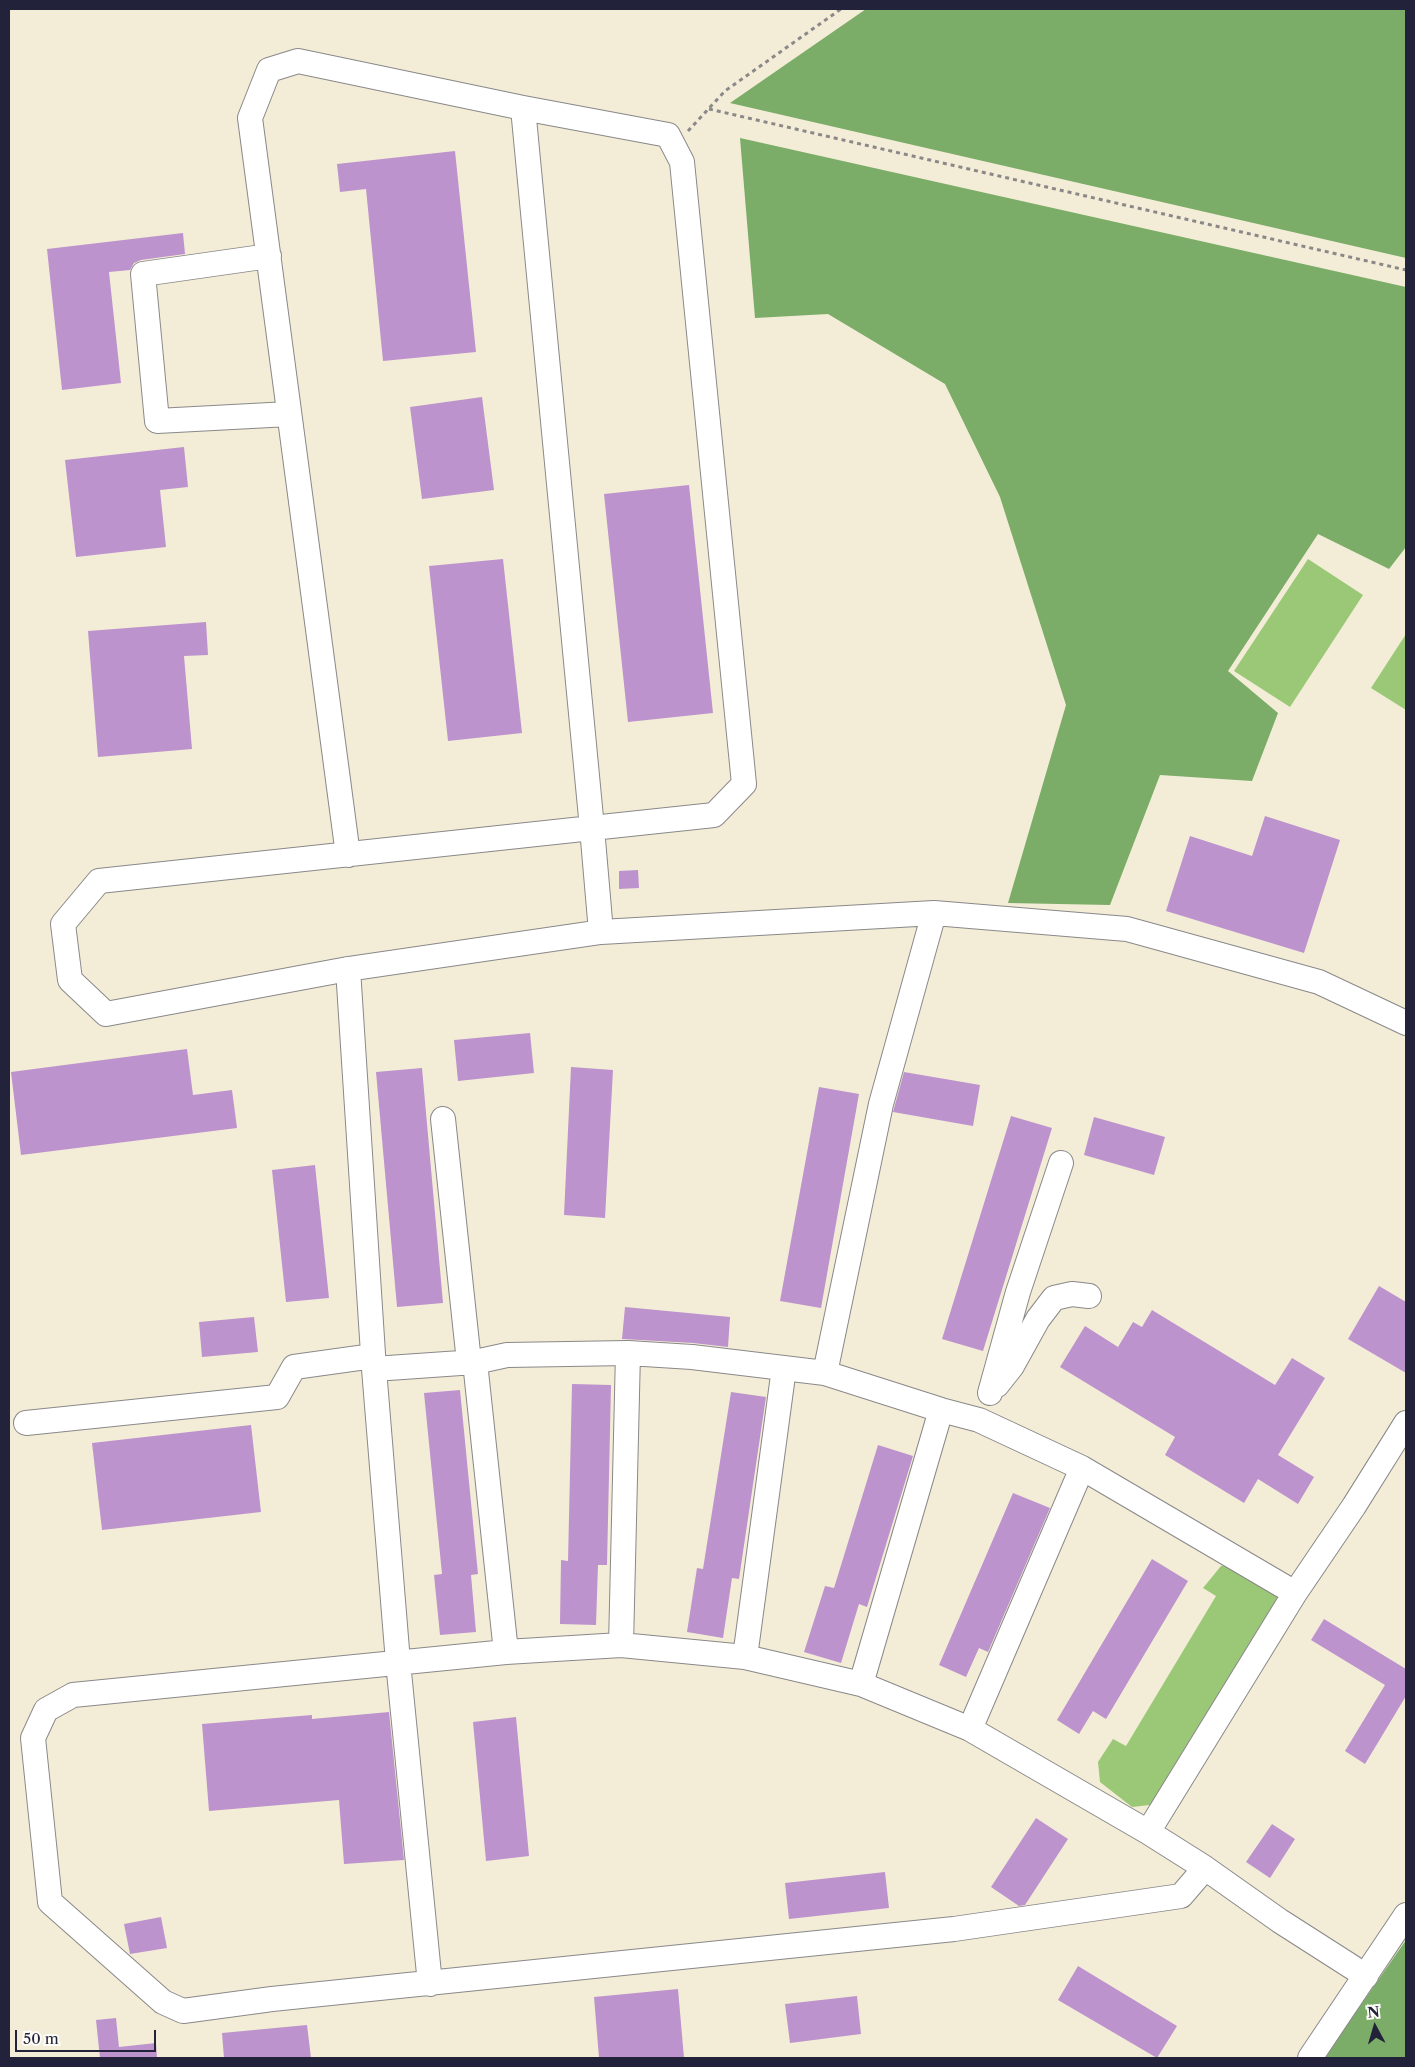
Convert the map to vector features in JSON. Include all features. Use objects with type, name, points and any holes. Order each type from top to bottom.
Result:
[{"type":"street","points":[[348,855],[250,118],[269,70],[298,61],[523,108],[668,135],[682,162],[744,784],[714,815],[592,828],[348,855],[99,882],[62,924],[70,980],[106,1014],[348,969],[601,932],[934,913],[1127,929],[1319,982],[1406,1023]]},
{"type":"street","points":[[523,108],[601,932]]},
{"type":"street","points":[[269,256],[143,274],[158,421],[290,414]]},
{"type":"street","points":[[825,1373],[881,1104],[934,913]]},
{"type":"street","points":[[348,969],[373,1363],[398,1662],[430,1984]]},
{"type":"street","points":[[443,1119],[506,1652]]},
{"type":"street","points":[[979,1420],[990,1394],[1018,1292],[1061,1163]]},
{"type":"street","points":[[990,1394],[1012,1366],[1038,1319],[1054,1298],[1072,1294],[1090,1296]]},
{"type":"street","points":[[26,1424],[277,1397],[294,1367],[373,1363],[472,1362],[507,1355],[628,1353],[692,1357],[825,1373],[941,1410],[979,1420],[1082,1468],[1295,1593]]},
{"type":"street","points":[[621,1646],[628,1353]]},
{"type":"street","points":[[745,1657],[784,1368]]},
{"type":"street","points":[[861,1684],[941,1410]]},
{"type":"street","points":[[1148,1832],[1295,1593],[1354,1506],[1406,1423]]},
{"type":"street","points":[[970,1729],[1082,1468]]},
{"type":"street","points":[[1205,1868],[1181,1896],[954,1929],[272,1999],[183,2011],[163,2002],[50,1902],[33,1738],[46,1710],[73,1695],[506,1652],[621,1646],[745,1657],[861,1684],[970,1729],[1148,1832],[1205,1868],[1280,1921],[1366,1976]]},
{"type":"street","points":[[1310,2058],[1406,1915]]},
{"type":"path","points":[[674,146],[725,91],[841,9]]},
{"type":"path","points":[[708,109],[1406,270]]},
{"type":"green space","points":[[866,9],[1406,9],[1406,258],[730,103]]},
{"type":"green space","points":[[740,138],[1406,287],[1406,547],[1389,569],[1318,534],[1228,671],[1278,713],[1252,781],[1160,775],[1110,905],[1008,903],[1066,705],[1000,497],[945,384],[828,314],[755,318]]},
{"type":"green space","points":[[1308,559],[1363,595],[1290,707],[1234,671]]},
{"type":"green space","points":[[1406,634],[1406,710],[1371,688]]},
{"type":"green space","points":[[1237,1564],[1278,1589],[1280,1604],[1150,1805],[1132,1807],[1100,1782],[1098,1762],[1113,1739],[1126,1746],[1216,1596],[1203,1588],[1221,1566]]},
{"type":"green space","points":[[1406,1940],[1406,2058],[1324,2058]]},
{"type":"building","points":[[455,151],[476,352],[383,361],[366,189],[340,192],[337,164]]},
{"type":"building","points":[[183,233],[185,254],[141,260],[134,263],[130,270],[109,272],[121,383],[62,390],[47,249]]},
{"type":"building","points":[[482,397],[494,490],[422,499],[410,407]]},
{"type":"building","points":[[184,447],[188,487],[160,490],[166,547],[76,557],[65,460]]},
{"type":"building","points":[[689,485],[713,713],[628,722],[604,494]]},
{"type":"building","points":[[503,559],[522,733],[448,741],[429,566]]},
{"type":"building","points":[[206,622],[208,655],[184,656],[192,749],[98,757],[88,631]]},
{"type":"building","points":[[1265,816],[1340,840],[1304,953],[1166,911],[1190,836],[1252,856]]},
{"type":"building","points":[[638,870],[639,888],[619,889],[619,871]]},
{"type":"building","points":[[530,1033],[534,1073],[458,1081],[454,1040]]},
{"type":"building","points":[[187,1049],[193,1095],[232,1090],[237,1128],[21,1155],[11,1072]]},
{"type":"building","points":[[571,1067],[613,1070],[605,1218],[564,1215]]},
{"type":"building","points":[[422,1068],[443,1303],[397,1307],[376,1072]]},
{"type":"building","points":[[904,1072],[980,1085],[973,1126],[893,1112]]},
{"type":"building","points":[[819,1087],[859,1094],[821,1308],[780,1301]]},
{"type":"building","points":[[1011,1116],[1052,1128],[983,1351],[942,1339]]},
{"type":"building","points":[[1094,1117],[1165,1137],[1154,1175],[1084,1155]]},
{"type":"building","points":[[315,1165],[329,1298],[286,1302],[272,1170]]},
{"type":"building","points":[[1379,1286],[1406,1302],[1406,1373],[1348,1339]]},
{"type":"building","points":[[625,1307],[730,1317],[728,1347],[622,1339]]},
{"type":"building","points":[[1152,1310],[1275,1385],[1292,1358],[1325,1378],[1278,1455],[1314,1477],[1298,1504],[1258,1479],[1244,1503],[1165,1455],[1175,1437],[1060,1367],[1085,1326],[1118,1347],[1133,1322],[1142,1327]]},
{"type":"building","points":[[254,1317],[258,1352],[202,1357],[199,1322]]},
{"type":"building","points":[[572,1384],[611,1385],[607,1565],[598,1565],[596,1625],[560,1624],[561,1560],[568,1561]]},
{"type":"building","points":[[460,1390],[478,1574],[471,1575],[476,1632],[440,1635],[434,1575],[442,1574],[424,1393]]},
{"type":"building","points":[[731,1392],[766,1397],[739,1579],[732,1578],[723,1638],[687,1632],[697,1568],[703,1569]]},
{"type":"building","points":[[251,1425],[261,1512],[102,1530],[92,1443]]},
{"type":"building","points":[[878,1445],[913,1456],[867,1607],[859,1604],[841,1663],[804,1652],[825,1586],[834,1588]]},
{"type":"building","points":[[1013,1493],[1050,1508],[988,1652],[979,1648],[966,1677],[939,1665]]},
{"type":"building","points":[[1152,1559],[1188,1581],[1106,1719],[1093,1711],[1079,1734],[1057,1720]]},
{"type":"building","points":[[1324,1619],[1406,1669],[1406,1696],[1365,1764],[1345,1751],[1385,1685],[1311,1640]]},
{"type":"building","points":[[389,1712],[404,1860],[344,1864],[339,1800],[209,1811],[202,1724],[312,1715],[312,1719]]},
{"type":"building","points":[[516,1717],[529,1856],[486,1861],[473,1722]]},
{"type":"building","points":[[1036,1818],[1068,1839],[1025,1905],[1019,1906],[991,1887]]},
{"type":"building","points":[[1272,1824],[1295,1839],[1270,1878],[1246,1862]]},
{"type":"building","points":[[885,1872],[889,1908],[789,1919],[785,1883]]},
{"type":"building","points":[[161,1917],[167,1948],[130,1954],[124,1924]]},
{"type":"building","points":[[1078,1966],[1177,2026],[1157,2058],[1058,2000]]},
{"type":"building","points":[[678,1989],[684,2058],[599,2058],[594,1997]]},
{"type":"building","points":[[857,1996],[861,2034],[790,2043],[785,2004]]},
{"type":"building","points":[[116,2018],[119,2047],[156,2043],[157,2058],[100,2058],[96,2020]]},
{"type":"building","points":[[307,2025],[311,2058],[224,2058],[222,2033]]}]
